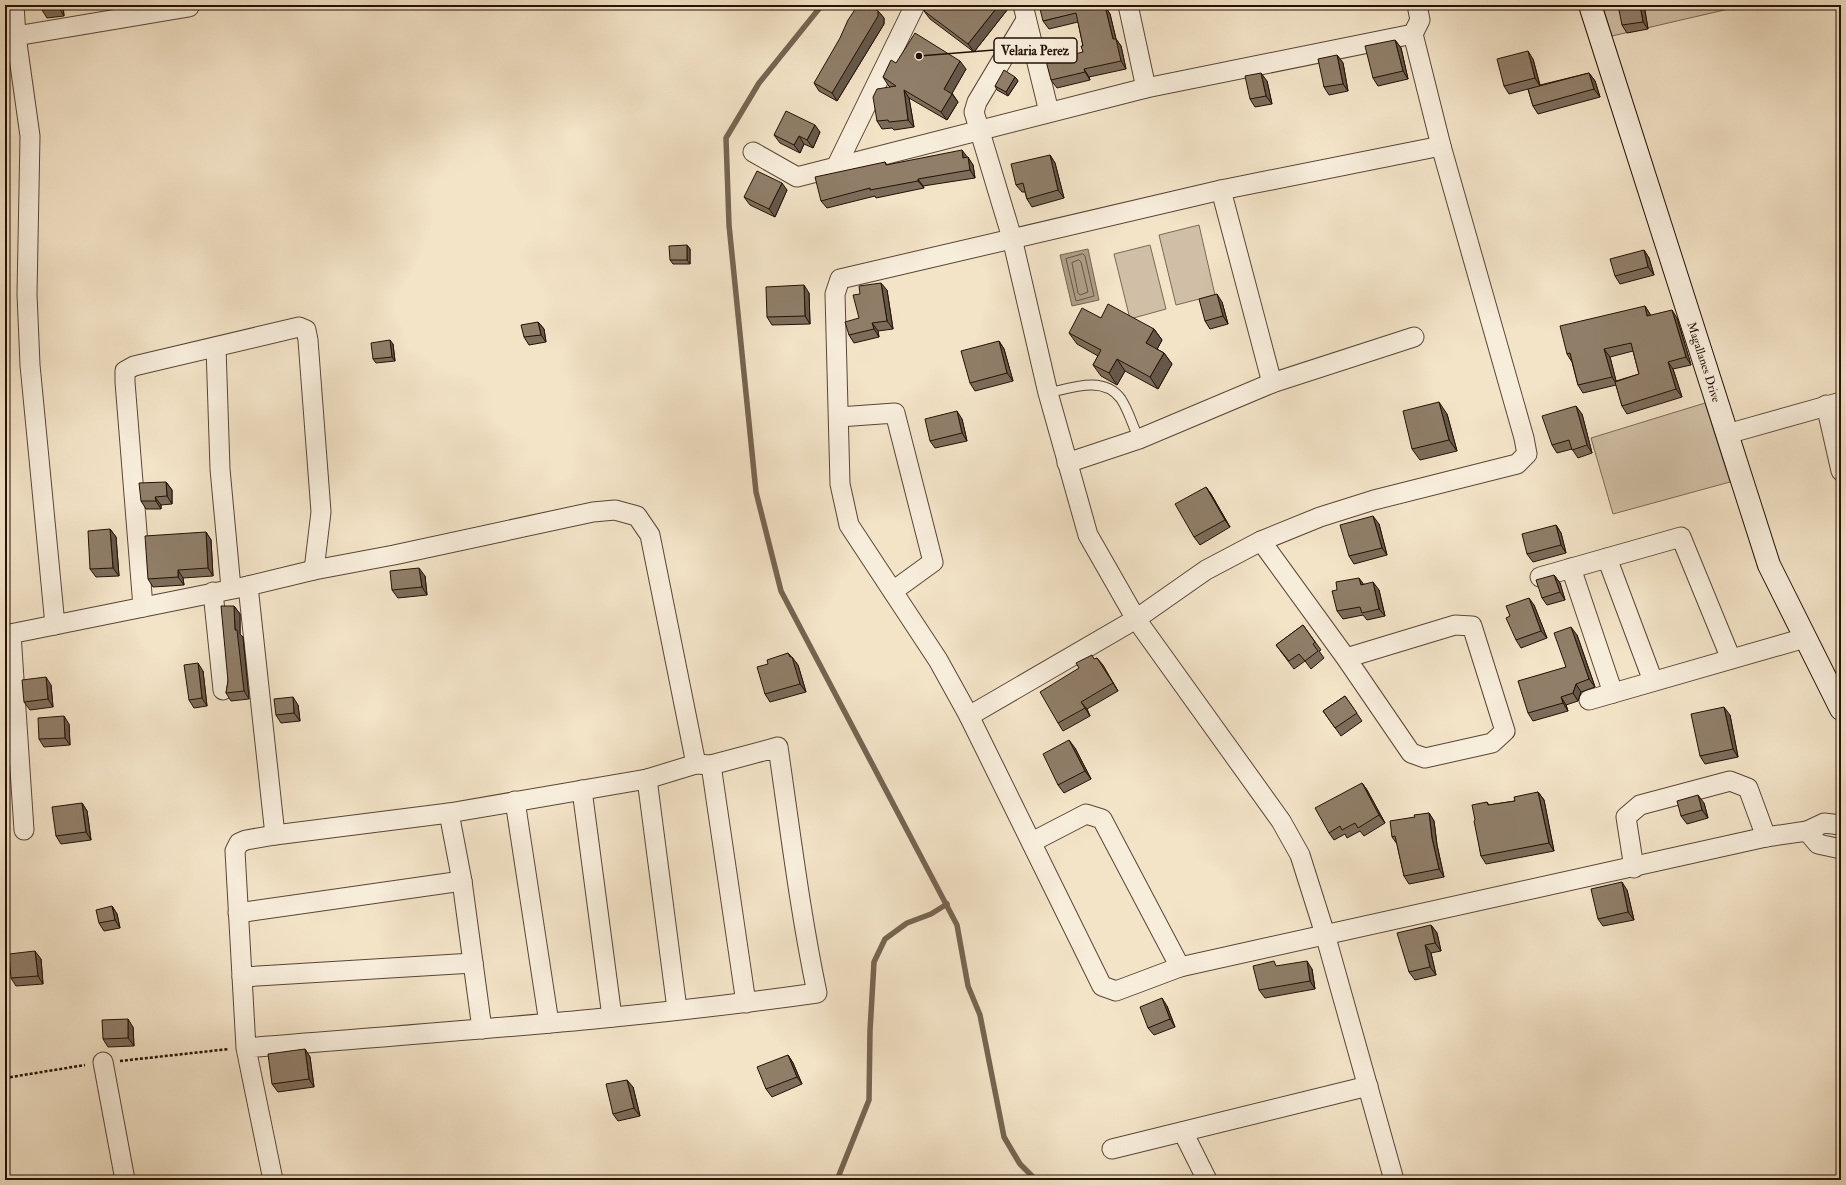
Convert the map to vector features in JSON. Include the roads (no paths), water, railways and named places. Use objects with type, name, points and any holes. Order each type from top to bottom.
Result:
[{"type":"street","points":[[14,5],[16,36],[30,136],[27,294],[30,365],[55,625]]},
{"type":"street","points":[[836,167],[915,5]]},
{"type":"street","points":[[1128,5],[1146,88]]},
{"type":"street","points":[[969,716],[1136,619],[1206,570],[1261,540],[1320,517],[1367,502],[1517,464],[1527,454],[1524,438],[1441,146],[1413,34],[1420,20],[1417,5]]},
{"type":"street","name":"Magallanes Drive","points":[[1590,5],[1768,565],[1841,709]]},
{"type":"street","points":[[16,36],[189,7]]},
{"type":"street","points":[[1025,12],[1049,112]]},
{"type":"street","points":[[1025,12],[977,102],[974,112],[1012,238],[1048,393],[1088,535],[1136,619],[1281,821],[1300,855],[1325,934],[1394,1180]]},
{"type":"street","points":[[753,152],[797,177],[979,129],[1146,88],[1413,34]]},
{"type":"street","points":[[1441,146],[1221,190],[840,279],[835,294],[840,484],[849,525],[938,660],[969,716],[1102,986],[1116,991],[1180,967],[1325,934],[1634,868],[1766,837],[1807,831],[1824,823],[1841,825]]},
{"type":"street","points":[[1221,190],[1272,383]]},
{"type":"street","points":[[143,607],[124,382],[125,371],[134,366],[299,327],[306,330],[308,340],[321,512],[314,570]]},
{"type":"street","points":[[1067,463],[1139,439],[1272,383],[1414,337]]},
{"type":"street","points":[[216,347],[220,469],[231,589],[275,835]]},
{"type":"street","points":[[1727,434],[1834,404],[1841,471]]},
{"type":"street","points":[[839,417],[895,413],[934,562],[893,590]]},
{"type":"street","points":[[24,830],[8,635],[231,589],[314,570],[394,555],[535,523],[594,512],[615,510],[637,516],[650,535],[704,764],[746,1003]]},
{"type":"street","points":[[1540,577],[1682,537],[1731,659]]},
{"type":"street","points":[[1261,540],[1346,658],[1411,753],[1425,758],[1492,743],[1504,731],[1472,626],[1455,625],[1346,658]]},
{"type":"street","points":[[1607,558],[1653,681]]},
{"type":"street","points":[[1571,568],[1613,693]]},
{"type":"street","points":[[223,690],[231,589]]},
{"type":"street","points":[[1589,700],[1804,638]]},
{"type":"street","points":[[246,1048],[612,1017],[817,994],[795,874],[778,746],[647,779],[450,813],[275,835],[246,840],[238,843],[235,851],[246,1048],[273,1180]]},
{"type":"street","points":[[647,779],[677,1010]]},
{"type":"street","points":[[1634,868],[1626,817],[1640,805],[1730,781],[1748,788],[1766,837]]},
{"type":"street","points":[[582,790],[612,1017]]},
{"type":"street","points":[[515,801],[549,1022]]},
{"type":"street","points":[[450,813],[462,881],[482,1029]]},
{"type":"street","points":[[1032,842],[1086,814],[1102,819],[1180,967]]},
{"type":"street","points":[[1807,831],[1818,844],[1841,849]]},
{"type":"street","points":[[238,913],[462,881]]},
{"type":"street","points":[[242,977],[473,963]]},
{"type":"street","points":[[103,1062],[125,1180]]},
{"type":"street","points":[[1112,1149],[1368,1086]]},
{"type":"street","points":[[1183,1132],[1207,1180]]},
{"type":"lane","points":[[1048,393],[1096,384],[1111,389],[1121,399],[1139,439]]},
{"type":"water","points":[[1088,249],[1099,300],[1072,306],[1060,255]]},
{"type":"waterway","points":[[822,5],[759,83],[726,138],[729,225],[756,492],[781,591],[957,925],[968,986],[980,1015],[1004,1137],[1020,1164],[1036,1180]]},
{"type":"waterway","points":[[837,1180],[869,1100],[870,1031],[874,962],[885,939],[907,923],[931,914],[947,904]]},
{"type":"place","name":"Velaria Perez","points":[[919,56]]}]
